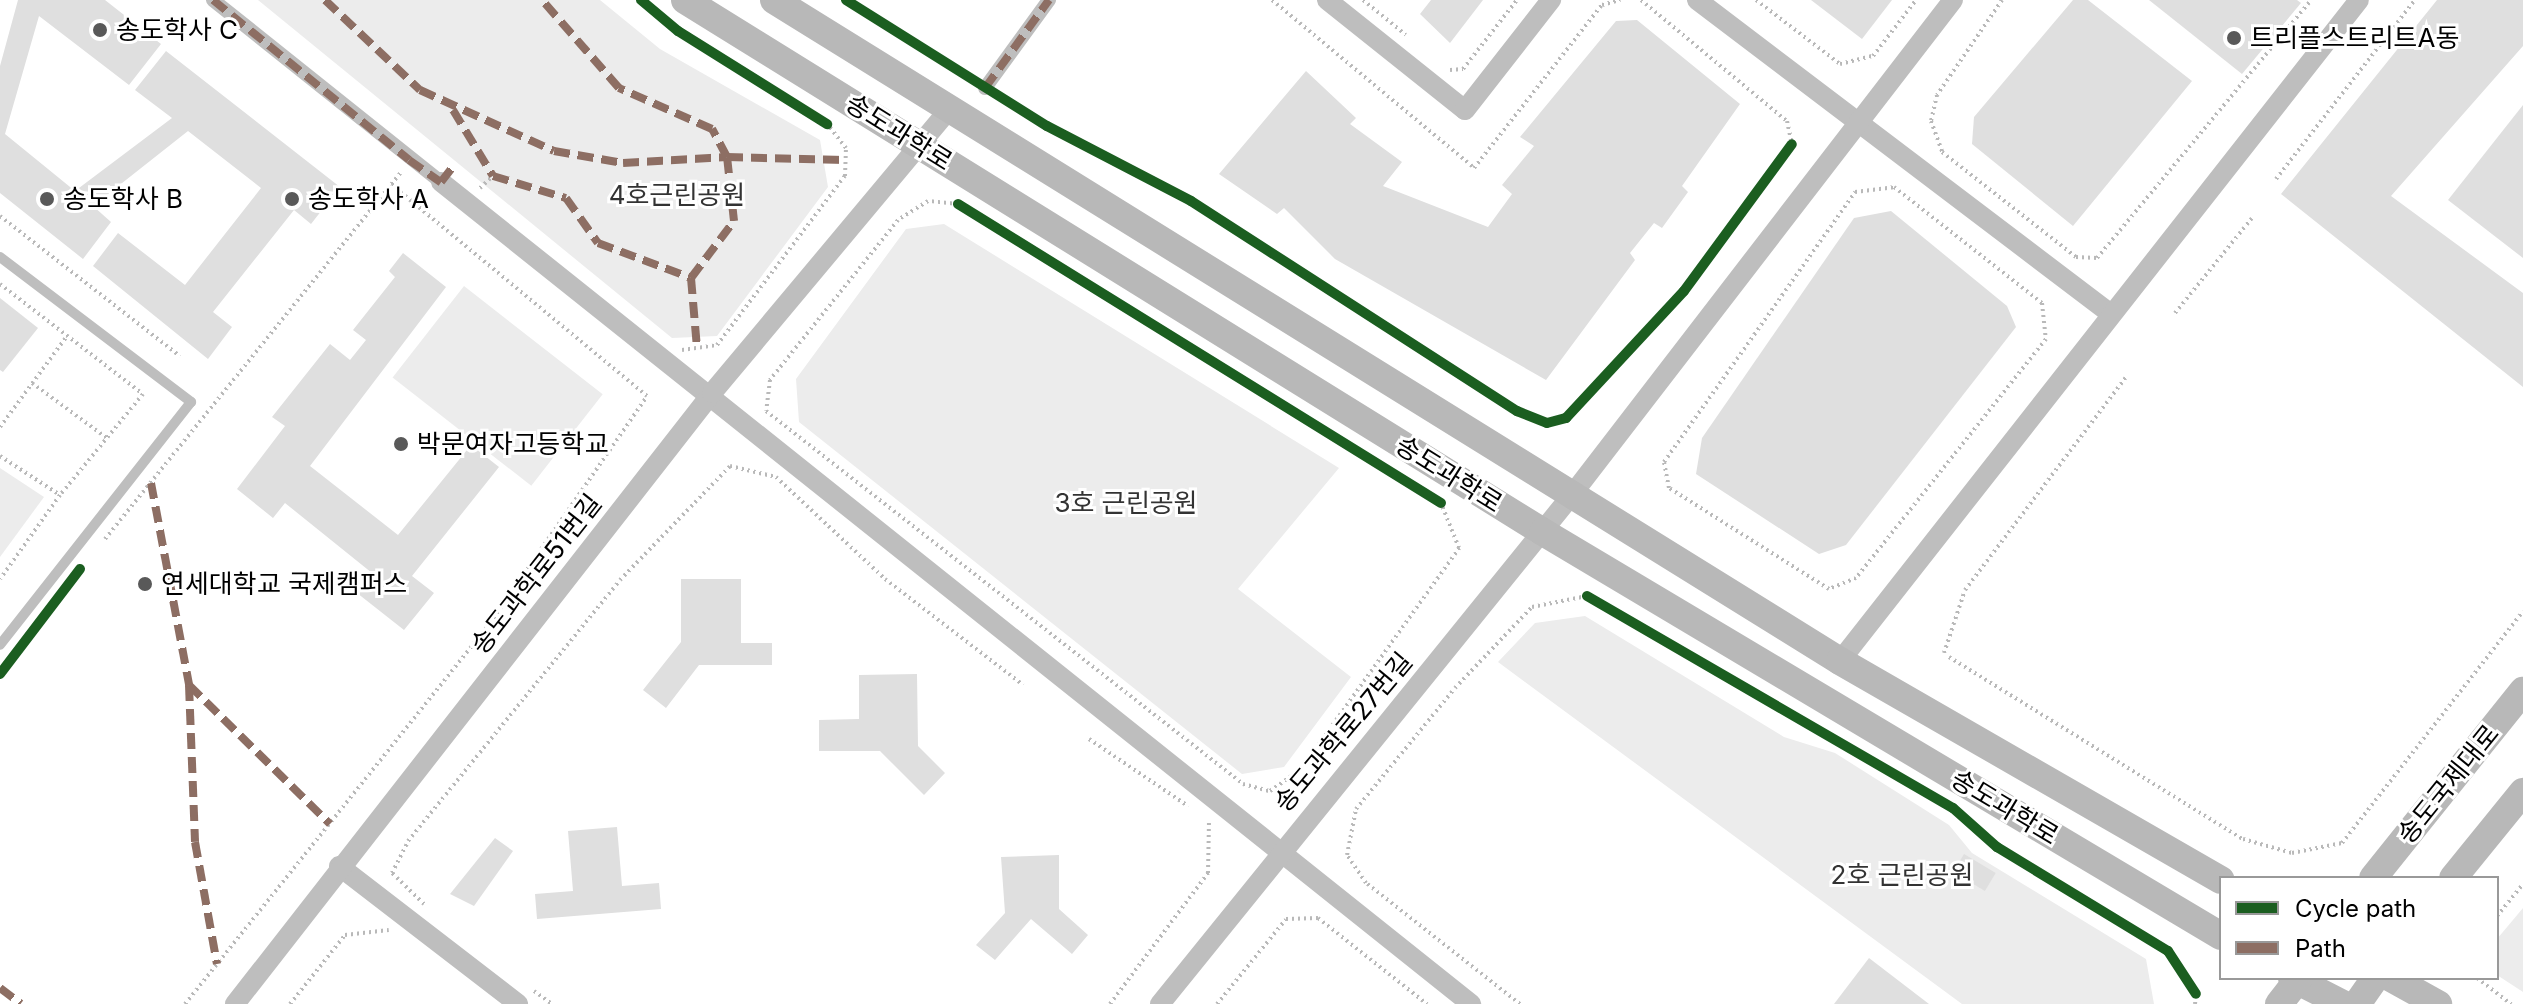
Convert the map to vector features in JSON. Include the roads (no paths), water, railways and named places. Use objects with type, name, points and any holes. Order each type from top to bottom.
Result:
[{"type":"main road","name":"송도과학로","points":[[685,0],[1543,532],[2219,935]]},
{"type":"main road","name":"송도과학로","points":[[774,0],[1840,661],[2219,879]]},
{"type":"main road","name":"송도국제대로","points":[[2375,876],[2523,691]]},
{"type":"main road","points":[[2455,876],[2523,792]]},
{"type":"main road","points":[[2279,1004],[2295,980]]},
{"type":"main road","points":[[2298,980],[2343,1004]]},
{"type":"main road","points":[[2357,1004],[2374,980]]},
{"type":"main road","points":[[2395,980],[2438,1004]]},
{"type":"street","points":[[213,0],[409,160],[712,393],[1277,852],[1471,1004]]},
{"type":"street","points":[[985,88],[1049,0]]},
{"type":"street","points":[[1327,0],[1465,110],[1551,0]]},
{"type":"street","points":[[1697,0],[2111,314]]},
{"type":"street","name":"송도과학로27번길","points":[[1160,1004],[1277,852],[1543,532],[1953,0]]},
{"type":"street","points":[[1840,661],[2359,0]]},
{"type":"street","name":"송도과학로51번길","points":[[235,1004],[339,866],[712,393],[949,110]]},
{"type":"street","points":[[339,866],[522,995]]},
{"type":"lane","points":[[0,257],[191,402],[0,645]]},
{"type":"place","name":"송도학사 C","points":[[100,30]]},
{"type":"place","name":"트리플스트리트A동","points":[[2234,38]]},
{"type":"place","name":"송도학사 B","points":[[47,199]]},
{"type":"place","name":"송도학사 A","points":[[292,199]]},
{"type":"place","name":"박문여자고등학교","points":[[401,444]]},
{"type":"place","name":"연세대학교 국제캠퍼스","points":[[145,584]]},
{"type":"park label","name":"4호근린공원","points":[[677,195]]},
{"type":"park label","name":"3호 근린공원","points":[[1126,503]]},
{"type":"park label","name":"2호 근린공원","points":[[1902,875]]}]
